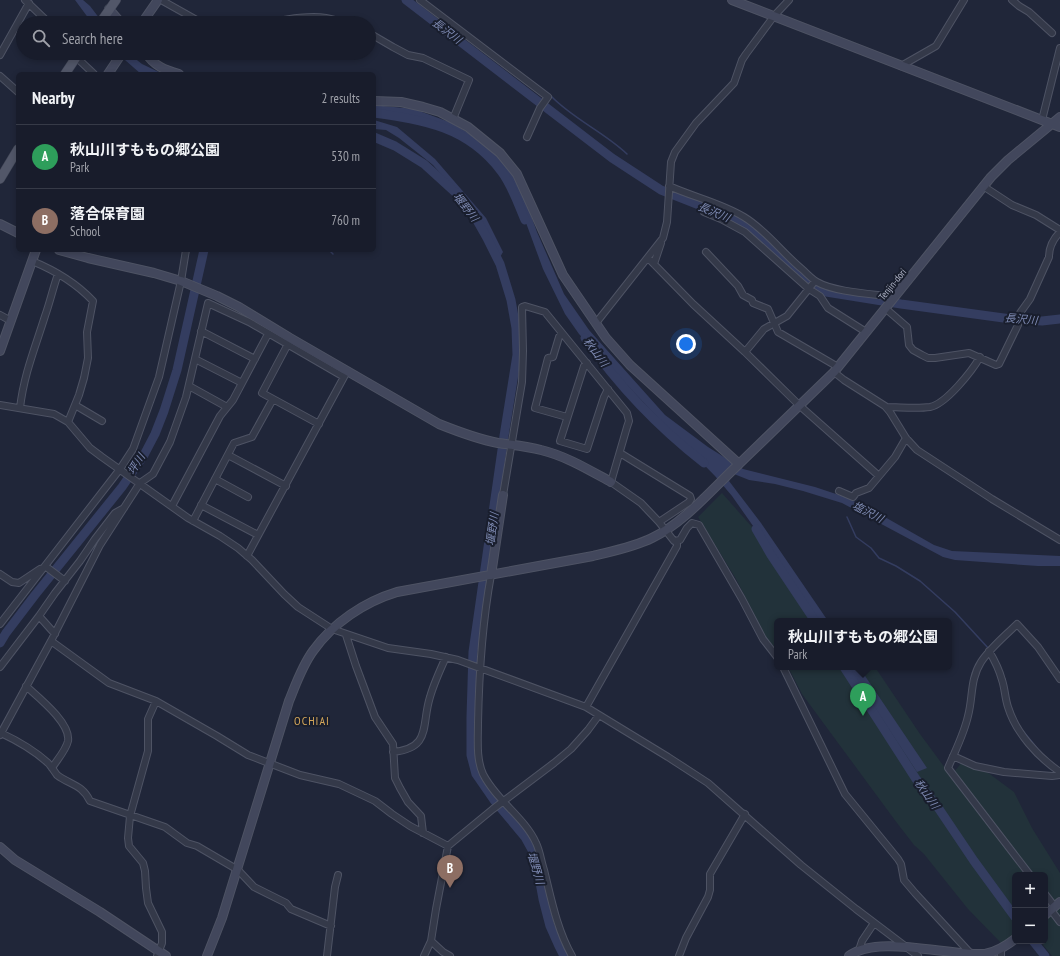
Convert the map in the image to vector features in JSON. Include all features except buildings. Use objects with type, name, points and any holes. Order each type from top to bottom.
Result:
[{"type":"main road","points":[[105,16],[116,0]]},
{"type":"main road","points":[[66,72],[75,60]]},
{"type":"main road","points":[[0,179],[16,152]]},
{"type":"street","points":[[147,16],[158,0]]},
{"type":"street","points":[[161,0],[190,16]]},
{"type":"street","points":[[420,0],[548,97],[540,108],[527,137]]},
{"type":"street","points":[[732,0],[1060,128]]},
{"type":"street","points":[[654,264],[663,238],[666,222],[671,162],[675,152],[696,124],[734,83],[742,60],[774,16],[789,0]]},
{"type":"street","points":[[901,66],[936,46],[964,0]]},
{"type":"street","points":[[1012,0],[1029,12],[1052,33]]},
{"type":"street","points":[[20,16],[27,1],[42,16]]},
{"type":"street","points":[[109,10],[115,16]]},
{"type":"street","points":[[0,55],[16,23]]},
{"type":"street","points":[[376,37],[403,52],[423,58],[470,80],[453,119]]},
{"type":"street","points":[[1042,120],[1060,48]]},
{"type":"street","points":[[82,60],[92,72]]},
{"type":"street","points":[[109,72],[117,60]]},
{"type":"street","points":[[150,60],[163,69],[173,72]]},
{"type":"street","points":[[0,76],[16,90]]},
{"type":"street","points":[[376,101],[401,102],[440,112],[468,127],[500,153],[517,174],[563,274],[606,338],[630,365],[739,464]]},
{"type":"street","name":"Tenjin-dori","points":[[207,956],[222,918],[238,870],[289,701],[298,678],[313,651],[332,630],[357,610],[370,602],[390,594],[619,550],[652,538],[666,530],[690,512],[713,488],[800,406],[836,369],[983,186],[1008,160],[1060,118]]},
{"type":"street","points":[[669,186],[683,193],[730,209],[744,217],[756,225],[786,256],[815,281],[824,286],[894,297]]},
{"type":"street","points":[[886,307],[907,327],[909,345],[913,350],[922,355],[928,358],[935,358],[969,353],[999,364],[1018,325],[1020,316],[1030,299],[1048,260],[1049,249],[1060,231],[1036,215],[1012,205],[983,186]]},
{"type":"street","points":[[704,212],[745,232],[809,289],[820,296],[828,308],[866,332]]},
{"type":"street","points":[[0,224],[16,232]]},
{"type":"street","points":[[596,324],[663,238]]},
{"type":"street","points":[[0,351],[35,252]]},
{"type":"street","points":[[66,252],[154,273],[181,281],[203,290],[239,307],[289,342],[440,424],[465,434],[486,440],[540,449],[553,453],[579,465],[611,482],[641,503],[674,541],[677,541]]},
{"type":"street","points":[[0,624],[121,470],[133,449],[159,377],[181,281],[186,252]]},
{"type":"street","points":[[706,252],[738,286],[743,295],[752,300],[753,303],[768,309],[778,332],[836,369],[844,380],[886,407],[906,438],[917,450],[992,499],[1060,540]]},
{"type":"street","points":[[648,258],[693,304],[800,406],[880,476]]},
{"type":"street","points":[[32,261],[58,274],[83,290],[93,301],[87,332],[88,358],[84,378],[68,422]]},
{"type":"street","points":[[20,408],[26,370],[58,274]]},
{"type":"street","points":[[745,352],[764,329],[787,316],[815,281]]},
{"type":"street","points":[[289,342],[268,334],[249,322],[208,303],[186,397],[170,442],[153,474],[140,483],[100,545],[55,634],[1,734],[19,741],[47,762],[57,774],[79,786],[90,801],[130,816],[166,827],[187,843],[197,846],[238,870],[254,887],[286,903],[291,909],[331,926]]},
{"type":"street","points":[[572,956],[561,932],[537,844],[528,829],[491,787],[479,763],[479,667],[485,606],[510,445],[522,382],[524,351],[522,308],[525,306],[545,312],[627,413],[629,421],[611,482]]},
{"type":"street","points":[[0,315],[11,321]]},
{"type":"street","points":[[202,331],[255,359]]},
{"type":"street","points":[[562,333],[559,337],[553,357],[548,358],[535,408],[567,417]]},
{"type":"street","points":[[172,506],[220,416],[242,383],[268,334]]},
{"type":"street","points":[[289,342],[262,393],[319,424]]},
{"type":"street","points":[[886,407],[930,407],[939,404],[969,373],[980,357]]},
{"type":"street","points":[[195,359],[242,383]]},
{"type":"street","points":[[587,363],[584,366],[560,441],[587,449],[608,388]]},
{"type":"street","points":[[247,556],[346,374]]},
{"type":"street","points":[[189,386],[227,407]]},
{"type":"street","points":[[193,521],[234,443],[252,437],[273,399]]},
{"type":"street","points":[[0,405],[54,414],[68,422],[90,448],[193,521],[220,536],[247,556],[298,607],[332,630],[388,648],[446,657],[469,663],[586,707],[708,783],[801,864],[918,956]]},
{"type":"street","points":[[75,405],[102,421]]},
{"type":"street","points":[[839,491],[853,497],[856,493],[869,488],[895,457],[906,438]]},
{"type":"street","points":[[620,453],[690,496],[691,499],[689,502],[659,522]]},
{"type":"street","points":[[228,455],[286,486]]},
{"type":"street","points":[[215,479],[248,497]]},
{"type":"street","points":[[201,505],[258,536]]},
{"type":"street","points":[[0,666],[39,616],[63,580],[80,561],[115,513],[125,507]]},
{"type":"street","points":[[586,707],[677,546],[677,541],[680,540],[687,528],[692,523],[699,525],[742,599],[763,639],[774,653]]},
{"type":"street","points":[[0,574],[12,582],[19,583],[46,567]]},
{"type":"street","points":[[46,567],[63,580]]},
{"type":"street","points":[[39,616],[55,634]]},
{"type":"street","points":[[1028,872],[948,768],[969,716],[973,680],[976,672],[989,651],[1017,624],[1038,648],[1059,677]]},
{"type":"street","points":[[346,635],[366,696],[375,717],[393,744],[395,778],[408,802],[421,816],[423,833]]},
{"type":"street","points":[[51,641],[110,683],[156,701],[243,752],[271,762],[300,775],[339,784],[375,801],[392,814],[448,846]]},
{"type":"street","points":[[989,651],[998,667],[1003,681],[1008,708],[1018,728],[1044,759],[1060,772]]},
{"type":"street","points":[[393,752],[405,751],[418,742],[423,735],[429,698],[446,657]]},
{"type":"street","points":[[784,670],[845,794],[898,859],[901,864],[904,880],[915,894],[973,956]]},
{"type":"street","points":[[26,686],[50,708],[63,723],[67,735],[68,740],[65,747],[52,768]]},
{"type":"street","points":[[156,701],[148,719],[148,750],[130,816],[129,846],[143,863],[148,903],[162,932],[161,955]]},
{"type":"street","points":[[424,956],[431,941],[448,846],[503,801],[571,749],[599,715]]},
{"type":"street","points":[[953,756],[974,766],[998,771],[1052,776],[1060,775]]},
{"type":"street","points":[[679,956],[686,938],[708,897],[710,890],[710,874],[745,814]]},
{"type":"street","points":[[0,847],[15,860],[100,912],[161,955]]},
{"type":"street","points":[[327,956],[335,887],[338,875]]},
{"type":"street","points":[[1048,898],[1055,908],[1060,922]]},
{"type":"street","points":[[853,954],[874,922]]},
{"type":"street","points":[[431,941],[450,956]]},
{"type":"street","points":[[853,954],[877,947],[909,949],[955,956],[973,956],[1001,952],[1012,942]]},
{"type":"shaded area","points":[[722,493],[752,527],[805,611],[817,618],[774,618],[774,646],[766,637],[736,579],[698,517]]},
{"type":"shaded area","points":[[790,670],[877,670],[920,734],[951,776],[962,762],[987,772],[1014,792],[1032,828],[1060,873],[1060,956],[1052,956],[1042,944],[1048,944],[1048,872],[1012,872],[1012,938],[1003,945],[968,909],[897,823],[802,694]]},
{"type":"water","points":[[75,0],[83,0],[98,16],[87,16]]},
{"type":"water","points":[[125,60],[137,60],[159,72],[139,72]]},
{"type":"water","name":"塩沢川","points":[[376,105],[414,109],[452,123],[497,153],[514,177],[524,196],[537,232],[564,294],[589,330],[665,415],[708,447],[743,469],[815,487],[845,497],[876,512],[934,545],[952,551],[1060,556],[1060,566],[1038,566],[955,560],[943,557],[842,503],[775,484],[749,480],[734,474],[729,481],[761,523],[826,618],[816,618],[732,496],[715,476],[579,334],[565,314],[543,269],[511,182],[494,158],[475,143],[450,128],[408,115],[376,113]]},
{"type":"water","points":[[376,121],[397,127],[435,159],[486,218],[503,252],[499,259],[484,228],[471,209],[433,165],[399,138],[386,130],[376,129]]},
{"type":"water","points":[[850,670],[861,670],[927,768],[917,772]]},
{"type":"waterway","name":"長沢川","points":[[406,0],[612,158],[661,190],[743,224],[807,282],[820,291],[1011,319],[1042,321],[1060,319]]},
{"type":"waterway","points":[[551,96],[569,112],[609,139],[627,154]]},
{"type":"waterway","name":"秋山川","points":[[376,113],[410,119],[444,128],[474,144],[488,156],[505,176],[525,220]]},
{"type":"waterway","name":"堰野川","points":[[376,138],[395,146],[424,164],[457,194],[474,215],[487,238],[500,264],[511,300],[516,328],[517,355],[473,652],[471,755],[476,774],[494,800],[525,837],[535,855],[543,899],[550,926],[564,956]]},
{"type":"waterway","name":"坪川","points":[[0,643],[35,595],[122,487],[144,455],[155,434],[177,370],[204,252]]},
{"type":"waterway","name":"秋山川","points":[[585,338],[611,372],[640,405],[687,450],[704,463]]},
{"type":"waterway","points":[[847,517],[856,537],[871,548],[879,558],[896,566],[920,581],[955,612],[989,649]]},
{"type":"waterway","name":"秋山川","points":[[756,529],[771,555],[813,618]]},
{"type":"waterway","name":"秋山川","points":[[846,670],[916,779],[939,809],[974,861],[1012,913]]},
{"type":"waterway","points":[[1023,731],[1037,748]]},
{"type":"waterway","name":"秋山川","points":[[1035,944],[1045,956]]},
{"type":"place","name":"秋山川すももの郷公園","points":[[863,716]]},
{"type":"place","name":"落合保育園","points":[[450,888]]},
{"type":"district","name":"OCHIAI","points":[[312,721]]}]
